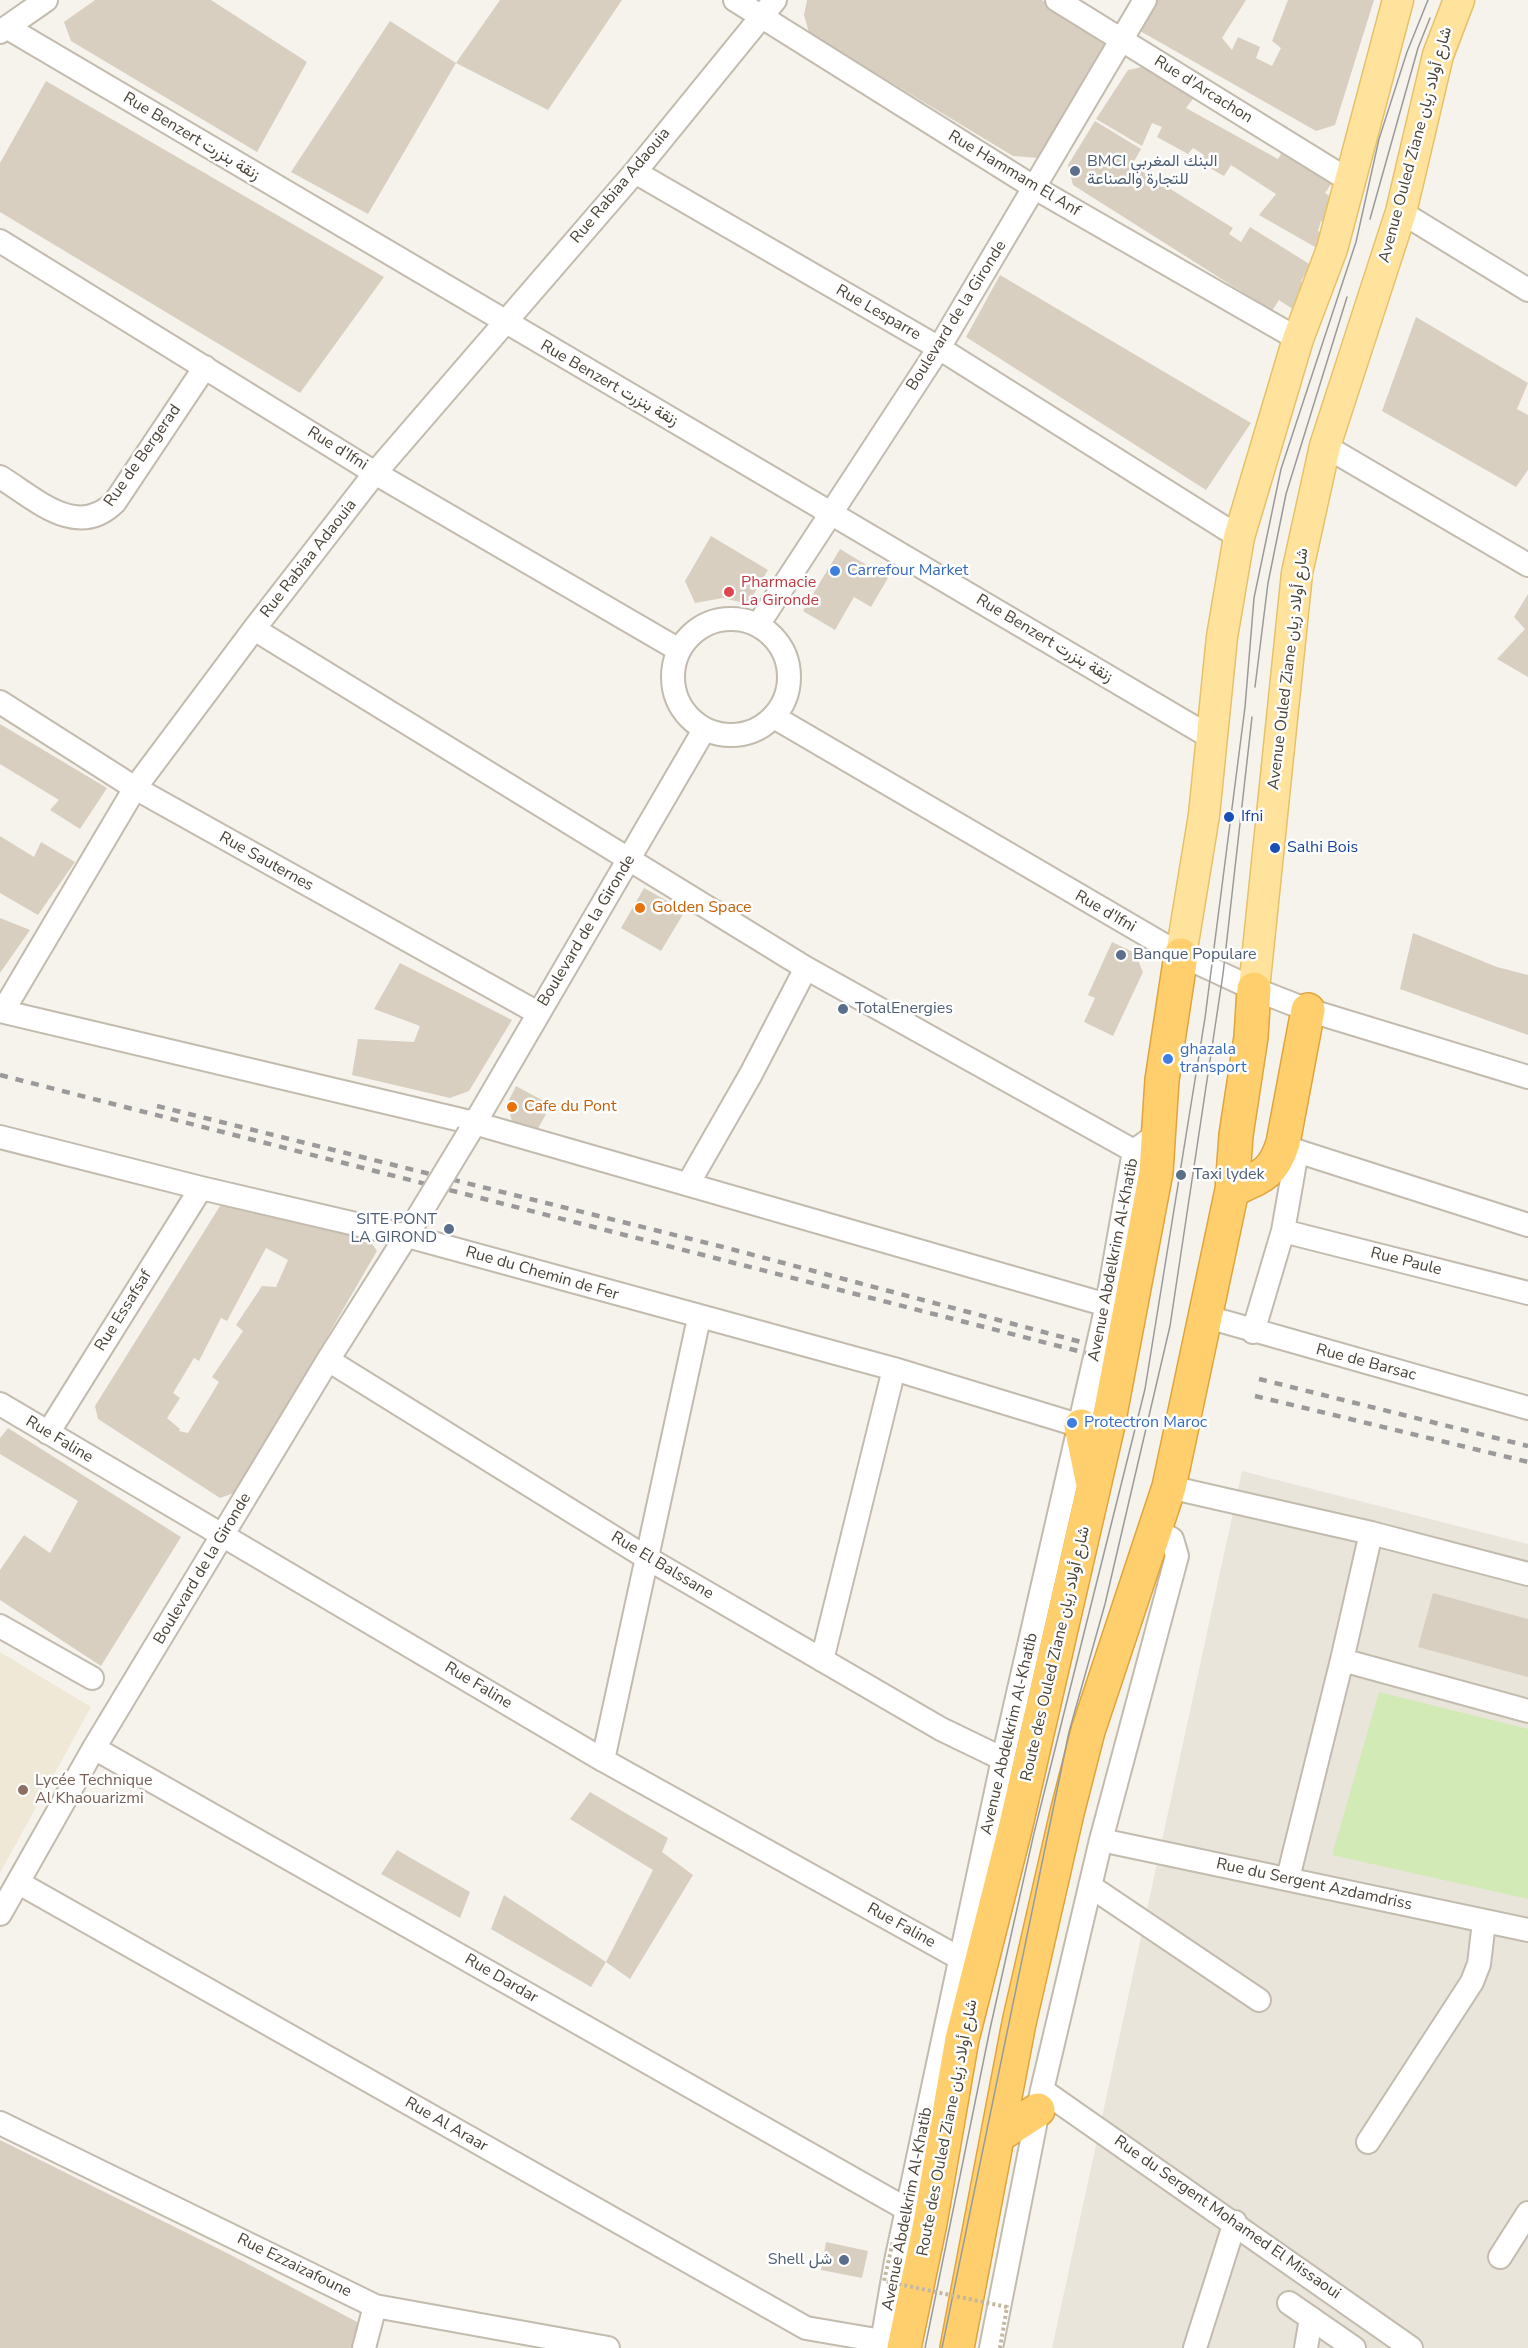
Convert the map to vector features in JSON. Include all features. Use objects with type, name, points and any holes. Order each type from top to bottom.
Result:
[{"type":"highway","name":"Route des Ouled Ziane شارع أولاد زيان","points":[[889,2346],[930,2223],[962,2039],[1015,1829],[1094,1491],[1151,1204],[1146,1142],[1162,1080],[1181,955]]},
{"type":"highway","name":"Avenue Ouled Ziane شارع أولاد زيان","points":[[1232,1190],[1254,989]]},
{"type":"highway","points":[[957,2348],[1019,2023],[1088,1731],[1169,1486],[1232,1190],[1273,1168],[1290,1147],[1308,1010]]},
{"type":"highway","points":[[1081,1426],[1094,1491]]},
{"type":"highway","points":[[938,2064],[962,2039]]},
{"type":"highway","points":[[998,2136],[1040,2100]]},
{"type":"main road","points":[[1181,955],[1204,815],[1222,637],[1239,537],[1298,339],[1332,249],[1398,0]]},
{"type":"main road","name":"Avenue Ouled Ziane شارع أولاد زيان","points":[[1254,989],[1297,573],[1325,446],[1401,212],[1438,55],[1459,0]]},
{"type":"street","points":[[4,30],[46,0]]},
{"type":"street","name":"Rue Hammam El Anf","points":[[735,0],[768,8],[1035,188],[1298,339]]},
{"type":"street","name":"Rue d'Arcachon","points":[[1057,0],[1350,180]]},
{"type":"street","name":"Boulevard de la Gironde","points":[[758,625],[939,348],[1145,0]]},
{"type":"street","name":"Rue Rabiaa Adaouia","points":[[1,1011],[135,788],[254,629],[375,473],[635,172],[768,8]]},
{"type":"street","name":"Rue Benzert زنقة بنزرت","points":[[4,30],[1212,738]]},
{"type":"street","name":"Rue Lesparre","points":[[635,172],[939,348],[1239,537]]},
{"type":"street","points":[[1401,212],[1528,290]]},
{"type":"street","name":"Rue d'Ifni","points":[[0,241],[375,473],[679,651]]},
{"type":"street","name":"Rue de Bergerad","points":[[0,477],[66,516],[81,519],[92,518],[104,513],[115,502],[205,367]]},
{"type":"street","points":[[1325,446],[1528,565]]},
{"type":"street","points":[[736,620],[758,625],[780,646],[789,675],[788,690],[774,717],[759,729],[741,735],[722,735],[704,730],[692,721],[675,695],[673,673],[679,651],[687,638],[713,622],[736,620]]},
{"type":"street","points":[[254,629],[806,968],[1146,1142]]},
{"type":"street","name":"Rue Sauternes","points":[[0,702],[135,788],[538,1013]]},
{"type":"street","name":"Rue d'Ifni","points":[[774,717],[1181,955],[1254,989],[1308,1010],[1528,1077]]},
{"type":"street","name":"Boulevard de la Gironde","points":[[0,1914],[94,1748],[328,1360],[410,1232],[630,861],[704,730]]},
{"type":"street","points":[[688,1184],[751,1074],[806,968]]},
{"type":"street","points":[[1,1011],[688,1184],[1107,1305]]},
{"type":"street","name":"Rue du Chemin de Fer","points":[[1,1139],[201,1188],[410,1232],[699,1318],[894,1369],[1081,1426]]},
{"type":"street","name":"Avenue Abdelkrim Al-Khatib","points":[[889,2346],[906,2219],[1003,1759],[1146,1142]]},
{"type":"street","points":[[1253,1332],[1283,1232],[1290,1147],[1528,1225]]},
{"type":"street","name":"Rue Essafsaf","points":[[48,1434],[201,1188]]},
{"type":"street","name":"Rue Paule","points":[[1283,1232],[1528,1293]]},
{"type":"street","name":"Rue de Barsac","points":[[1204,1316],[1253,1332],[1528,1408]]},
{"type":"street","points":[[603,1760],[699,1318]]},
{"type":"street","name":"Rue El Balssane","points":[[328,1360],[647,1558],[941,1729],[1003,1759]]},
{"type":"street","points":[[822,1660],[894,1369]]},
{"type":"street","name":"Rue Faline","points":[[0,1404],[603,1760],[961,1959]]},
{"type":"street","points":[[1169,1486],[1371,1533],[1528,1574]]},
{"type":"street","points":[[991,2348],[1040,2100],[1101,1840],[1176,1556],[1172,1539],[1156,1530]]},
{"type":"street","points":[[1288,1878],[1371,1533]]},
{"type":"street","points":[[0,1626],[92,1678]]},
{"type":"street","points":[[1342,1660],[1528,1711]]},
{"type":"street","name":"Rue Dardar","points":[[94,1748],[906,2219]]},
{"type":"street","name":"Rue du Sergent Azdamdriss","points":[[1101,1840],[1528,1930]]},
{"type":"street","name":"Rue Al Araar","points":[[19,1883],[803,2338],[889,2346]]},
{"type":"street","points":[[1090,1886],[1259,2000]]},
{"type":"street","points":[[1368,2142],[1472,1982],[1479,1964],[1484,1922]]},
{"type":"street","name":"Rue du Sergent Mohamed El Missaoui","points":[[1040,2100],[1235,2222],[1411,2348]]},
{"type":"street","name":"Rue Ezzaizafoune","points":[[0,2123],[375,2306],[608,2348]]},
{"type":"street","points":[[1500,2257],[1528,2214]]},
{"type":"street","points":[[1195,2348],[1235,2222]]},
{"type":"street","points":[[1289,2303],[1354,2348]]},
{"type":"street","points":[[364,2348],[375,2306]]},
{"type":"street","points":[[1305,2348],[1311,2318]]},
{"type":"path","points":[[906,2219],[893,2241],[884,2281],[1007,2307],[1000,2348]]},
{"type":"shaded area","points":[[1242,1471],[1528,1544],[1528,2348],[1052,2348]]},
{"type":"shaded area","name":"Lycée Technique Al Khaouarizmi","points":[[0,1652],[91,1707],[0,1873]]},
{"type":"green space","points":[[1379,1692],[1528,1729],[1528,1899],[1332,1855]]},
{"type":"building","points":[[95,0],[211,0],[307,62],[257,152],[71,41],[64,22]]},
{"type":"building","points":[[500,0],[622,0],[548,110],[456,63]]},
{"type":"building","points":[[807,0],[1042,0],[1119,47],[1052,159],[1013,156],[809,33],[804,15]]},
{"type":"building","points":[[1157,0],[1246,0],[1222,38],[1232,50],[1238,37],[1260,47],[1256,58],[1272,66],[1281,48],[1272,41],[1288,0],[1374,0],[1335,125],[1316,131],[1140,31]]},
{"type":"building","points":[[390,21],[456,63],[368,214],[291,172]]},
{"type":"building","points":[[1152,65],[1196,95],[1186,108],[1278,159],[1282,152],[1332,183],[1325,193],[1337,201],[1329,224],[1321,221],[1318,231],[1328,238],[1322,251],[1259,215],[1276,194],[1231,165],[1224,176],[1199,162],[1204,155],[1193,148],[1188,154],[1157,137],[1162,127],[1152,123],[1142,146],[1096,119],[1128,70]]},
{"type":"building","points":[[46,81],[384,277],[300,393],[0,212],[0,163]]},
{"type":"building","points":[[1095,121],[1141,149],[1132,165],[1233,228],[1229,234],[1241,242],[1250,227],[1311,265],[1301,281],[1309,286],[1294,310],[1279,300],[1272,311],[1073,185],[1068,165]]},
{"type":"building","points":[[1000,275],[1251,423],[1206,490],[966,337]]},
{"type":"building","points":[[1416,317],[1528,383],[1517,409],[1528,415],[1528,470],[1516,487],[1382,411]]},
{"type":"building","points":[[711,536],[768,570],[748,604],[723,598],[695,603],[685,581]]},
{"type":"building","points":[[840,549],[888,578],[871,607],[854,597],[835,630],[803,611]]},
{"type":"building","points":[[1528,594],[1528,677],[1497,659],[1525,629],[1514,617]]},
{"type":"building","points":[[0,724],[107,788],[80,829],[50,810],[59,800],[0,764]]},
{"type":"building","points":[[0,836],[34,857],[41,842],[75,862],[38,915],[0,893]]},
{"type":"building","points":[[644,888],[685,911],[661,951],[621,928]]},
{"type":"building","points":[[0,918],[30,930],[0,973]]},
{"type":"building","points":[[1413,933],[1497,967],[1528,975],[1528,1035],[1400,989]]},
{"type":"building","points":[[1112,942],[1135,953],[1143,972],[1113,1036],[1084,1022],[1095,998],[1088,995]]},
{"type":"building","points":[[400,963],[512,1020],[469,1091],[450,1098],[352,1075],[358,1039],[414,1042],[420,1026],[374,1009]]},
{"type":"building","points":[[516,1086],[551,1105],[535,1134],[512,1121],[507,1104]]},
{"type":"building","points":[[232,1202],[365,1234],[377,1251],[237,1492],[220,1498],[98,1419],[95,1406],[220,1206]],"holes":[[[266,1248],[288,1260],[276,1287],[262,1286],[236,1325],[243,1331],[212,1377],[219,1382],[188,1433],[179,1431],[180,1429],[167,1418],[180,1398],[173,1393],[194,1358],[199,1361],[221,1318],[227,1321]]]},
{"type":"building","points":[[8,1428],[181,1537],[101,1666],[0,1600],[0,1570],[24,1535],[50,1553],[78,1501],[0,1454],[0,1438]]},
{"type":"building","points":[[1433,1593],[1528,1619],[1528,1677],[1418,1647]]},
{"type":"building","points":[[590,1792],[668,1838],[662,1852],[693,1875],[630,1979],[606,1962],[653,1870],[570,1819]]},
{"type":"building","points":[[397,1850],[470,1892],[460,1918],[381,1874]]},
{"type":"building","points":[[504,1895],[606,1962],[591,1987],[491,1929]]},
{"type":"building","points":[[0,2140],[229,2254],[359,2323],[352,2348],[0,2348]]},
{"type":"building","name":"Shell شل","points":[[826,2242],[868,2251],[862,2278],[821,2270]]},
{"type":"tram line","points":[[925,2348],[990,2029],[1034,1833],[1145,1389],[1205,1018],[1245,707],[1254,598],[1281,469],[1356,242],[1379,139],[1407,52],[1428,0]]},
{"type":"tram line","points":[[1370,219],[1418,48],[1430,18]]},
{"type":"tram line","points":[[1255,687],[1268,583],[1286,494],[1347,297]]},
{"type":"tram line","points":[[942,2348],[1069,1732],[1105,1604],[1170,1326],[1223,974],[1252,717]]},
{"type":"railway","points":[[0,1075],[1086,1353]]},
{"type":"railway","points":[[157,1106],[727,1248],[1085,1343]]},
{"type":"railway","points":[[1259,1379],[1528,1446]]},
{"type":"railway","points":[[1255,1396],[1528,1462]]},
{"type":"place","name":"BMCI البنك المغربي للتجارة والصناعة","points":[[1075,171]]},
{"type":"place","name":"Carrefour Market","points":[[835,571]]},
{"type":"place","name":"Pharmacie La Gironde","points":[[729,592]]},
{"type":"place","name":"Ifni","points":[[1229,817]]},
{"type":"place","name":"Salhi Bois","points":[[1275,848]]},
{"type":"place","name":"Golden Space","points":[[640,908]]},
{"type":"place","name":"Banque Populare","points":[[1121,955]]},
{"type":"place","name":"TotalEnergies","points":[[843,1009]]},
{"type":"place","name":"ghazala transport","points":[[1168,1059]]},
{"type":"place","name":"Cafe du Pont","points":[[512,1107]]},
{"type":"place","name":"Taxi lydek","points":[[1181,1175]]},
{"type":"place","name":"SITE PONT LA GIROND","points":[[449,1229]]},
{"type":"place","name":"Protectron Maroc","points":[[1072,1423]]},
{"type":"place","name":"Lycée Technique Al Khaouarizmi","points":[[23,1790]]},
{"type":"place","name":"Shell شل","points":[[844,2260]]}]
